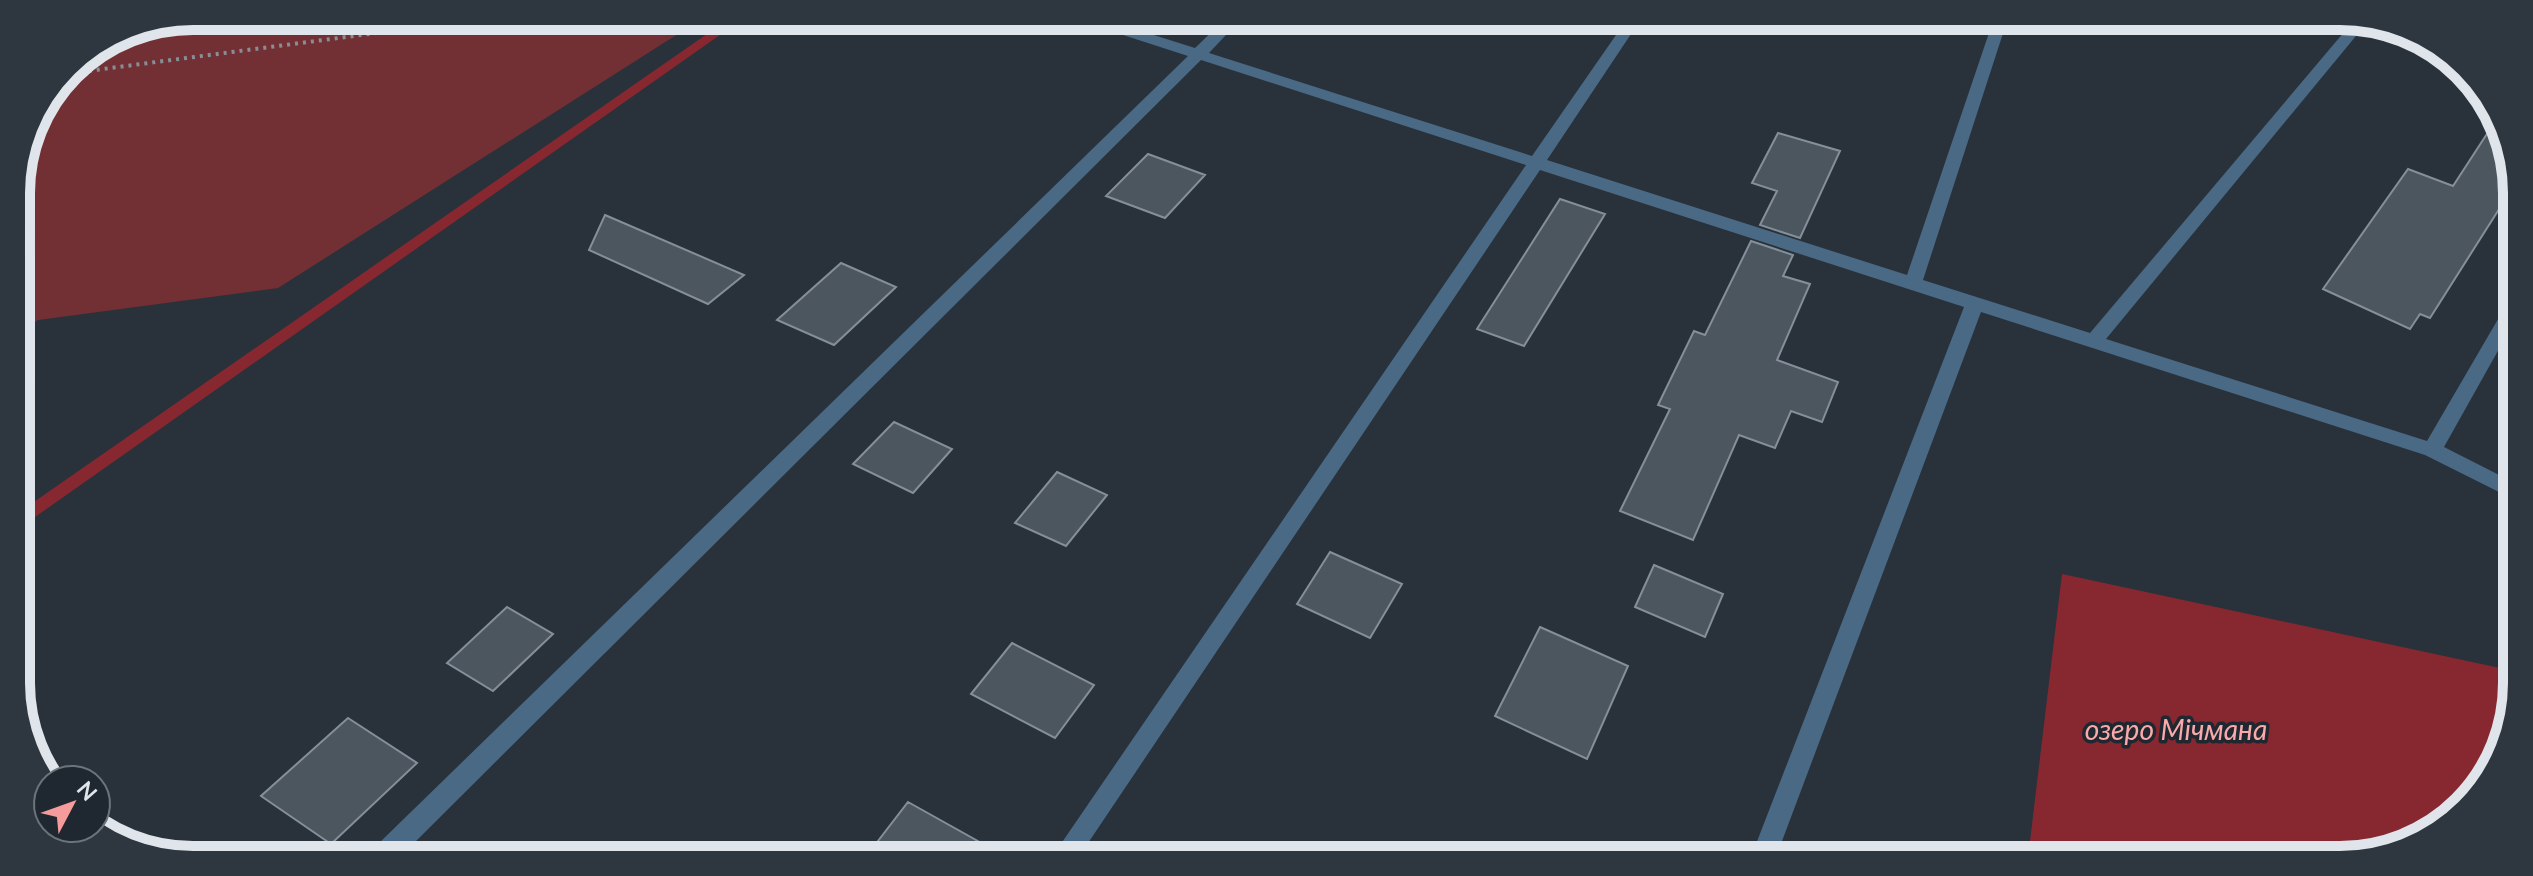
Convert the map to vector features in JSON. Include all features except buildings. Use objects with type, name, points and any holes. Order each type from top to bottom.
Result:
[{"type":"street","points":[[1122,30],[2432,450],[2503,486]]},
{"type":"street","points":[[393,846],[1223,30]]},
{"type":"street","points":[[1071,846],[1627,30]]},
{"type":"street","points":[[1913,283],[1997,30]]},
{"type":"street","points":[[2093,342],[2353,31]]},
{"type":"street","points":[[1767,846],[1975,303]]},
{"type":"street","points":[[2432,450],[2503,326]]},
{"type":"path","points":[[85,71],[399,30]]},
{"type":"shaded area","points":[[193,30],[684,30],[278,288],[38,320],[30,325],[30,183],[39,141],[47,121],[70,86],[86,70],[131,42],[161,33]]},
{"type":"water","name":"озеро Мічмана","points":[[2062,574],[2503,669],[2500,715],[2481,764],[2455,798],[2439,812],[2402,834],[2350,846],[2029,846]]},
{"type":"waterway","points":[[30,514],[721,30]]}]
